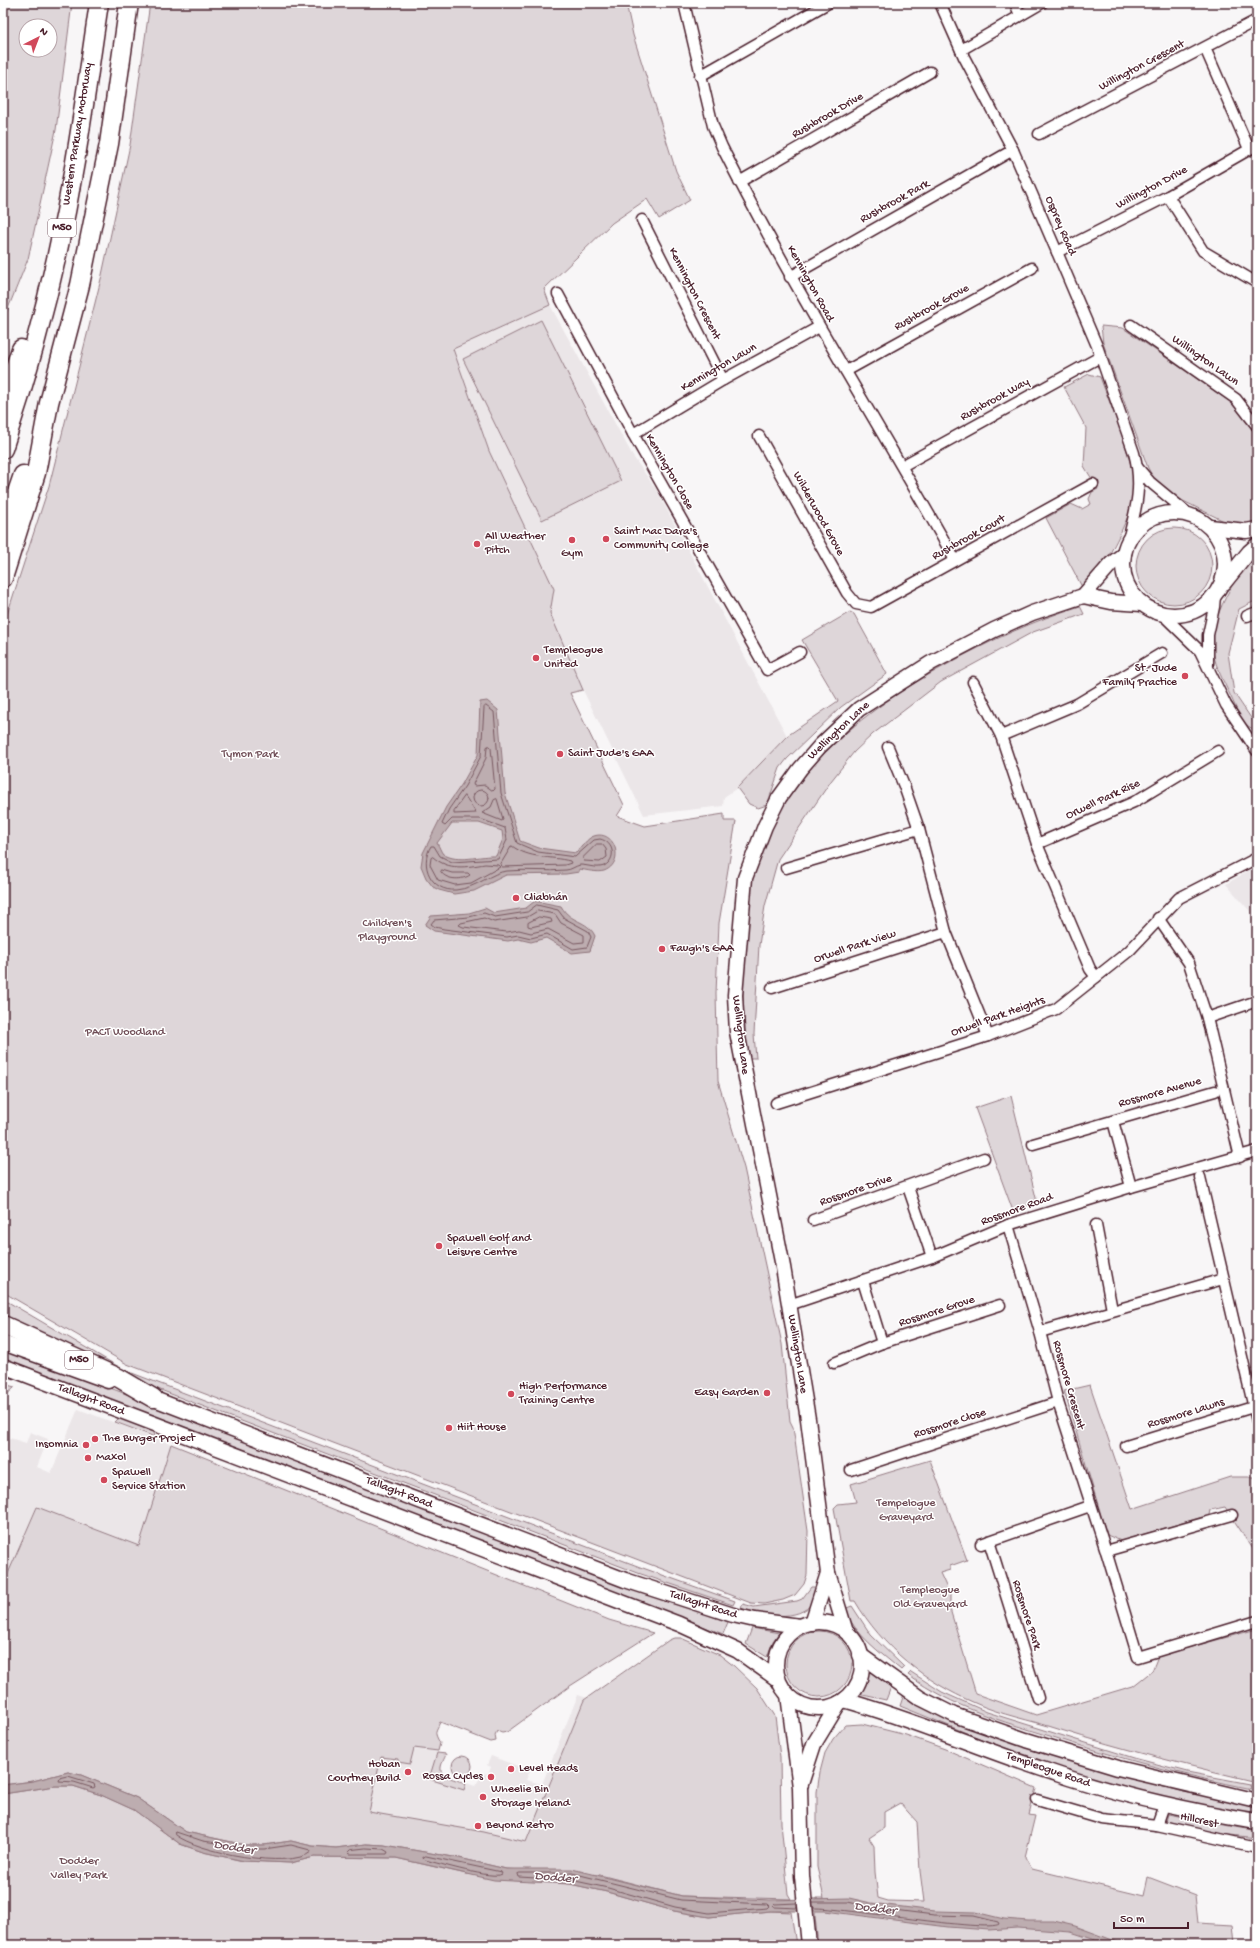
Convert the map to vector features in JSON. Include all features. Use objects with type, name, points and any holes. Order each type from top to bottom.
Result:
[{"type":"highway","name":"Western Parkway Motorway","points":[[3,449],[18,403],[54,265],[75,162],[99,3]]},
{"type":"highway","name":"M50","points":[[3,578],[36,473],[49,403],[80,285],[110,144],[129,3]]},
{"type":"highway","name":"M50","points":[[3,403],[19,356],[54,265]]},
{"type":"highway","name":"M50","points":[[3,533],[49,403]]},
{"type":"highway","name":"M50","points":[[3,1325],[119,1378],[153,1398]]},
{"type":"main road","points":[[1142,604],[1111,602],[1083,596],[1126,547],[1139,526],[1155,516],[1173,513],[1190,515],[1210,527],[1220,541],[1226,565],[1218,591]]},
{"type":"main road","points":[[1210,527],[1246,531],[1257,530]]},
{"type":"main road","points":[[1126,547],[1123,571],[1130,591],[1142,604],[1162,614],[1174,616],[1187,614],[1205,606],[1249,552],[1257,545]]},
{"type":"main road","name":"Wellington Lane","points":[[846,1632],[828,1573],[808,1419],[789,1305],[737,1025],[734,995],[744,878],[754,850],[779,798],[800,769],[820,746],[859,709],[931,663],[994,630],[1032,613],[1083,596]]},
{"type":"main road","name":"Tallaght Road","points":[[3,1343],[153,1398],[625,1580],[733,1615],[755,1620],[806,1625]]},
{"type":"main road","name":"Tallaght Road","points":[[3,1366],[679,1624],[738,1651],[777,1679]]},
{"type":"main road","name":"Wellington Lane","points":[[806,1625],[828,1573]]},
{"type":"main road","points":[[800,1787],[814,1744],[842,1702],[853,1691],[859,1680],[862,1667],[860,1654],[855,1642],[846,1632],[835,1626],[826,1623],[806,1625],[790,1633],[782,1642],[777,1654],[776,1666],[777,1679],[788,1695],[806,1706],[817,1708],[828,1707],[842,1702]]},
{"type":"main road","name":"Templeogue Road","points":[[860,1654],[890,1678],[920,1698],[954,1715],[1118,1768],[1257,1801]]},
{"type":"main road","points":[[788,1695],[800,1787],[802,1876],[808,1943]]},
{"type":"main road","name":"Templeogue Road","points":[[842,1702],[884,1711],[1044,1770],[1113,1792],[1164,1805],[1257,1822]]},
{"type":"street","name":"Kennington Road","points":[[684,3],[713,126],[739,182],[790,277],[902,466],[955,560]]},
{"type":"street","points":[[700,76],[828,3]]},
{"type":"street","name":"Osprey Road","points":[[940,3],[961,50],[1013,150],[1058,252],[1100,357],[1138,468],[1139,498],[1126,547]]},
{"type":"street","points":[[1015,3],[1020,15]]},
{"type":"street","points":[[961,50],[1042,3]]},
{"type":"street","name":"Willington Crescent","points":[[1039,134],[1257,20]]},
{"type":"street","points":[[1204,48],[1253,147]]},
{"type":"street","name":"Rushbrook Drive","points":[[739,182],[930,72]]},
{"type":"street","name":"Willington Drive","points":[[1058,252],[1168,196],[1253,147]]},
{"type":"street","name":"Rushbrook Park","points":[[790,277],[1013,150]]},
{"type":"street","points":[[1168,196],[1203,251],[1257,283]]},
{"type":"street","name":"Kennington Crescent","points":[[642,220],[723,380]]},
{"type":"street","name":"Rushbrook Grove","points":[[846,371],[1032,268]]},
{"type":"street","name":"Kennington Close","points":[[558,294],[633,434],[767,670],[800,652]]},
{"type":"street","name":"Willington Lawn","points":[[1131,325],[1236,399],[1257,426]]},
{"type":"street","name":"Kennington Lawn","points":[[633,434],[723,380],[819,327]]},
{"type":"street","name":"Rushbrook Way","points":[[902,466],[1100,357]]},
{"type":"street","name":"Wilderwood Grove","points":[[759,436],[848,593],[856,604]]},
{"type":"street","name":"Osprey Road","points":[[1138,468],[1150,482],[1190,515]]},
{"type":"street","name":"Rushbrook Court","points":[[856,604],[871,607],[1093,484]]},
{"type":"street","points":[[1208,668],[1208,635],[1218,591]]},
{"type":"street","points":[[1247,616],[1257,612]]},
{"type":"street","points":[[1162,614],[1200,651],[1226,705],[1255,744]]},
{"type":"street","points":[[1001,736],[1077,704],[1162,653]]},
{"type":"street","points":[[972,682],[1001,736],[1037,844],[1090,969],[1096,977]]},
{"type":"street","points":[[888,747],[904,786],[918,829],[946,932],[988,1036]]},
{"type":"street","name":"Orwell Park Rise","points":[[1037,844],[1134,802],[1218,751]]},
{"type":"street","points":[[786,868],[918,829]]},
{"type":"street","name":"Orwell Park Heights","points":[[776,1103],[1015,1027],[1056,1009],[1129,951],[1158,918],[1179,898],[1257,858]]},
{"type":"street","points":[[1158,918],[1189,963],[1207,1018],[1240,1157]]},
{"type":"street","name":"Orwell Park View","points":[[772,988],[946,932]]},
{"type":"street","points":[[1207,1018],[1257,1001]]},
{"type":"street","name":"Rossmore Avenue","points":[[1034,1144],[1215,1091]]},
{"type":"street","name":"Rossmore Avenue","points":[[1113,1121],[1131,1187]]},
{"type":"street","name":"Rossmore Road","points":[[789,1305],[932,1257],[1008,1225],[1131,1187],[1257,1151]]},
{"type":"street","name":"Rossmore Drive","points":[[813,1220],[908,1187],[984,1158]]},
{"type":"street","points":[[1200,1177],[1257,1421]]},
{"type":"street","name":"Rossmore Drive","points":[[908,1187],[932,1257]]},
{"type":"street","name":"Rossmore Crescent","points":[[1008,1225],[1040,1332],[1058,1402],[1138,1657],[1257,1621]]},
{"type":"street","points":[[1096,1225],[1112,1310]]},
{"type":"street","points":[[1040,1332],[1112,1310],[1224,1279]]},
{"type":"street","points":[[863,1281],[882,1343]]},
{"type":"street","name":"Rossmore Grove","points":[[834,1363],[882,1343],[1000,1305]]},
{"type":"street","name":"Rossmore Close","points":[[851,1470],[1058,1402]]},
{"type":"street","name":"Rossmore Lawns","points":[[1126,1446],[1253,1407]]},
{"type":"street","name":"Rossmore Park","points":[[1038,1698],[985,1542],[1090,1506]]},
{"type":"street","points":[[1106,1552],[1232,1515]]},
{"type":"street","name":"Hillcrest","points":[[1037,1800],[1102,1819],[1157,1825],[1256,1847]]},
{"type":"street","points":[[1157,1825],[1164,1805]]},
{"type":"shaded area","name":"Saint Mac Dara's Community College","points":[[550,305],[634,458],[656,489],[787,736],[737,788],[724,797],[723,806],[644,815],[583,690],[550,613],[554,589],[489,451],[453,349]]},
{"type":"shaded area","points":[[1257,866],[1257,927],[1251,920],[1255,917],[1226,884]]},
{"type":"shaded area","name":"Spawell Service Station","points":[[78,1409],[171,1444],[139,1546],[37,1507],[3,1585],[3,1448],[10,1438],[26,1443],[30,1432],[48,1439],[37,1467],[51,1473]]},
{"type":"shaded area","points":[[578,1695],[587,1698],[584,1700],[526,1842],[369,1812],[380,1757],[398,1759],[398,1762],[414,1748],[438,1751],[430,1779],[464,1790],[466,1783],[475,1786],[483,1773],[488,1774],[491,1767],[487,1765],[491,1756],[530,1771],[526,1780],[542,1784]]},
{"type":"green space","points":[[3,3],[72,3],[56,130],[28,259],[3,321]]},
{"type":"green space","name":"Tymon Park","points":[[150,3],[626,3],[633,35],[676,171],[690,200],[659,219],[647,199],[612,223],[544,289],[550,305],[453,349],[489,451],[554,589],[550,613],[583,690],[570,693],[624,805],[617,816],[645,826],[724,814],[724,821],[736,821],[719,923],[716,993],[718,1081],[744,1168],[782,1344],[790,1421],[793,1427],[808,1531],[807,1575],[804,1584],[795,1595],[783,1600],[764,1604],[751,1603],[127,1364],[3,1292],[3,627],[49,486],[102,275],[130,145]]},
{"type":"green space","points":[[541,320],[621,481],[542,520],[463,359]]},
{"type":"green space","points":[[1101,326],[1123,328],[1232,403],[1257,436],[1257,526],[1228,523],[1167,493],[1154,479],[1148,468],[1103,343]]},
{"type":"green space","points":[[1089,374],[1100,377],[1117,421],[1132,472],[1134,499],[1119,536],[1104,564],[1082,587],[1046,518],[1071,504],[1082,509],[1091,504],[1089,499],[1092,492],[1098,489],[1084,466],[1086,428],[1064,387]]},
{"type":"green space","points":[[1174,528],[1188,531],[1201,539],[1209,552],[1212,566],[1209,580],[1201,593],[1188,601],[1174,604],[1160,601],[1147,593],[1139,580],[1136,566],[1139,552],[1147,539],[1160,531]]},
{"type":"green space","points":[[1257,549],[1257,600],[1239,609],[1228,653],[1234,693],[1257,727],[1253,729],[1245,723],[1239,715],[1220,675],[1214,658],[1212,639],[1219,612],[1233,584]]},
{"type":"green space","points":[[1080,606],[1084,614],[1033,632],[941,682],[873,734],[854,752],[831,781],[778,859],[765,906],[759,945],[754,1034],[756,1058],[749,1058],[745,1029],[743,988],[750,891],[766,839],[783,806],[804,777],[828,750],[855,726],[914,683],[962,656],[995,640],[1045,618]]},
{"type":"green space","points":[[850,612],[854,614],[887,674],[841,707],[787,759],[780,768],[767,805],[758,808],[749,804],[737,788],[787,736],[838,701],[802,640]]},
{"type":"green space","points":[[1011,1096],[1037,1202],[1013,1211],[975,1108]]},
{"type":"green space","points":[[3,1299],[124,1370],[640,1567],[735,1601],[733,1605],[638,1573],[150,1386],[3,1316]]},
{"type":"green space","points":[[3,1347],[623,1584],[728,1622],[723,1634],[3,1358]]},
{"type":"green space","points":[[3,1384],[15,1387],[3,1398]]},
{"type":"green space","points":[[1090,1385],[1132,1509],[1230,1477],[1255,1477],[1257,1485],[1257,1555],[1225,1507],[1210,1510],[1209,1515],[1121,1541],[1107,1535],[1064,1391]]},
{"type":"green space","points":[[119,1418],[154,1432],[155,1437],[115,1422]]},
{"type":"green space","points":[[171,1444],[609,1620],[653,1633],[570,1686],[507,1732],[502,1733],[497,1731],[495,1735],[496,1741],[491,1742],[440,1722],[436,1732],[436,1736],[440,1743],[438,1751],[414,1748],[410,1764],[398,1762],[398,1759],[381,1757],[369,1812],[484,1832],[526,1842],[584,1700],[669,1640],[681,1638],[720,1655],[734,1666],[757,1688],[775,1716],[780,1757],[781,1823],[788,1894],[791,1899],[682,1896],[600,1875],[506,1869],[459,1858],[384,1845],[366,1844],[336,1848],[312,1846],[291,1841],[264,1845],[245,1845],[186,1832],[137,1798],[81,1775],[68,1772],[33,1781],[3,1785],[3,1585],[37,1507],[139,1546]]},
{"type":"green space","points":[[930,1460],[967,1560],[950,1566],[950,1570],[940,1573],[950,1595],[950,1609],[976,1694],[1036,1715],[1133,1686],[1152,1671],[1158,1656],[1257,1629],[1257,1782],[1132,1751],[985,1707],[939,1685],[922,1674],[892,1648],[866,1618],[855,1601],[851,1601],[834,1508],[838,1504],[856,1502],[851,1484]]},
{"type":"green space","points":[[811,1587],[818,1587],[813,1602],[807,1609],[799,1613],[779,1616],[741,1608],[743,1604],[754,1607],[797,1601],[802,1599]]},
{"type":"green space","points":[[852,1606],[871,1635],[904,1667],[901,1670],[869,1643],[855,1627],[844,1609]]},
{"type":"green space","points":[[752,1628],[779,1633],[773,1641],[767,1657],[746,1644]]},
{"type":"green space","points":[[813,1631],[825,1631],[832,1633],[843,1640],[850,1651],[852,1664],[850,1677],[843,1688],[832,1695],[825,1697],[813,1697],[806,1695],[795,1688],[788,1677],[786,1670],[786,1658],[788,1651],[795,1640],[806,1633]]},
{"type":"green space","points":[[868,1670],[891,1687],[886,1700],[858,1694],[867,1679]]},
{"type":"green space","points":[[911,1672],[942,1692],[987,1712],[1134,1758],[1187,1772],[1250,1784],[1251,1789],[1126,1759],[996,1719],[960,1705],[943,1696],[908,1675]]},
{"type":"green space","points":[[904,1694],[949,1719],[976,1730],[1103,1770],[1179,1791],[1257,1806],[1257,1816],[1185,1802],[1138,1790],[1025,1756],[900,1706]]},
{"type":"green space","points":[[862,1724],[906,1735],[945,1749],[1036,1788],[1029,1815],[1035,1816],[1025,1857],[1032,1869],[1144,1896],[1148,1877],[1195,1895],[1198,1923],[1233,1925],[1235,1945],[818,1945],[815,1916],[816,1898],[824,1898],[817,1867],[817,1792],[825,1753],[833,1739],[845,1725]],"holes":[[[900,1803],[917,1822],[920,1871],[924,1902],[888,1901],[878,1898],[874,1846],[869,1838],[884,1828],[884,1812]]]},
{"type":"green space","points":[[437,1753],[446,1754],[441,1766],[441,1770],[444,1775],[466,1783],[464,1790],[429,1779]]},
{"type":"green space","points":[[462,1756],[469,1759],[472,1766],[469,1773],[462,1776],[455,1773],[452,1766],[455,1759]]},
{"type":"green space","name":"Dodder Valley Park","points":[[55,1786],[73,1786],[101,1795],[134,1810],[180,1844],[203,1852],[243,1861],[291,1863],[314,1857],[396,1858],[466,1874],[570,1884],[607,1892],[674,1911],[709,1917],[770,1911],[791,1912],[796,1945],[3,1945],[3,1794]]},
{"type":"green space","points":[[1168,1814],[1257,1831],[1257,1838],[1221,1834],[1166,1821]]},
{"type":"water","points":[[487,701],[498,710],[505,793],[520,841],[539,848],[576,853],[584,843],[594,836],[601,835],[608,837],[615,848],[616,855],[615,861],[611,867],[601,872],[579,869],[579,872],[566,874],[506,875],[474,891],[454,894],[433,887],[426,878],[421,866],[423,853],[446,807],[462,784],[478,755],[480,702]],"holes":[[[452,823],[479,823],[502,831],[503,839],[496,856],[462,859],[449,857],[443,854],[437,843]]]},
{"type":"water","points":[[535,901],[561,906],[569,916],[588,927],[595,936],[590,951],[572,953],[546,938],[531,942],[518,939],[508,941],[434,931],[425,925],[431,916],[469,913],[485,908],[494,913],[526,908]]},
{"type":"water","name":"Dodder","points":[[68,1772],[81,1775],[137,1798],[186,1832],[245,1845],[264,1845],[291,1841],[312,1846],[336,1848],[366,1844],[384,1845],[459,1858],[506,1869],[572,1869],[682,1896],[770,1900],[849,1898],[871,1903],[935,1911],[975,1912],[1004,1919],[1054,1921],[1075,1926],[1126,1945],[1111,1945],[1071,1932],[1017,1928],[989,1930],[948,1927],[825,1911],[770,1911],[709,1917],[674,1911],[607,1892],[570,1884],[494,1880],[396,1858],[314,1857],[291,1863],[244,1861],[203,1852],[180,1844],[134,1810],[101,1795],[73,1786],[55,1786],[3,1794],[3,1785],[33,1781]]},
{"type":"place","name":"Saint Mac Dara's Community College","points":[[606,539]]},
{"type":"place","name":"Gym","points":[[572,540]]},
{"type":"place","name":"All Weather Pitch","points":[[477,544]]},
{"type":"place","name":"Templeogue United","points":[[536,658]]},
{"type":"place","name":"St. Jude Family Practice","points":[[1185,676]]},
{"type":"place","name":"Saint Jude's GAA","points":[[560,754]]},
{"type":"place","name":"Cliabhán","points":[[516,898]]},
{"type":"place","name":"Faugh's GAA","points":[[662,949]]},
{"type":"place","name":"Spawell Golf and Leisure Centre","points":[[439,1246]]},
{"type":"place","name":"Easy Garden","points":[[767,1393]]},
{"type":"place","name":"High Performance Training Centre","points":[[511,1394]]},
{"type":"place","name":"Hiit House","points":[[449,1428]]},
{"type":"place","name":"The Burger Project","points":[[95,1439]]},
{"type":"place","name":"Insomnia","points":[[86,1445]]},
{"type":"place","name":"Maxol","points":[[88,1458]]},
{"type":"place","name":"Spawell Service Station","points":[[104,1480]]},
{"type":"place","name":"Level Heads","points":[[511,1769]]},
{"type":"place","name":"Hoban Courtney Build","points":[[408,1772]]},
{"type":"place","name":"Rossa Cycles","points":[[491,1777]]},
{"type":"place","name":"Wheelie Bin Storage Ireland","points":[[483,1797]]},
{"type":"place","name":"Beyond Retro","points":[[478,1826]]},
{"type":"park label","name":"Children's Playground","points":[[387,931]]},
{"type":"park label","name":"PACT Woodland","points":[[125,1033]]},
{"type":"park label","name":"Tempelogue Graveyard","points":[[906,1511]]},
{"type":"park label","name":"Templeogue Old Graveyard","points":[[930,1598]]}]
